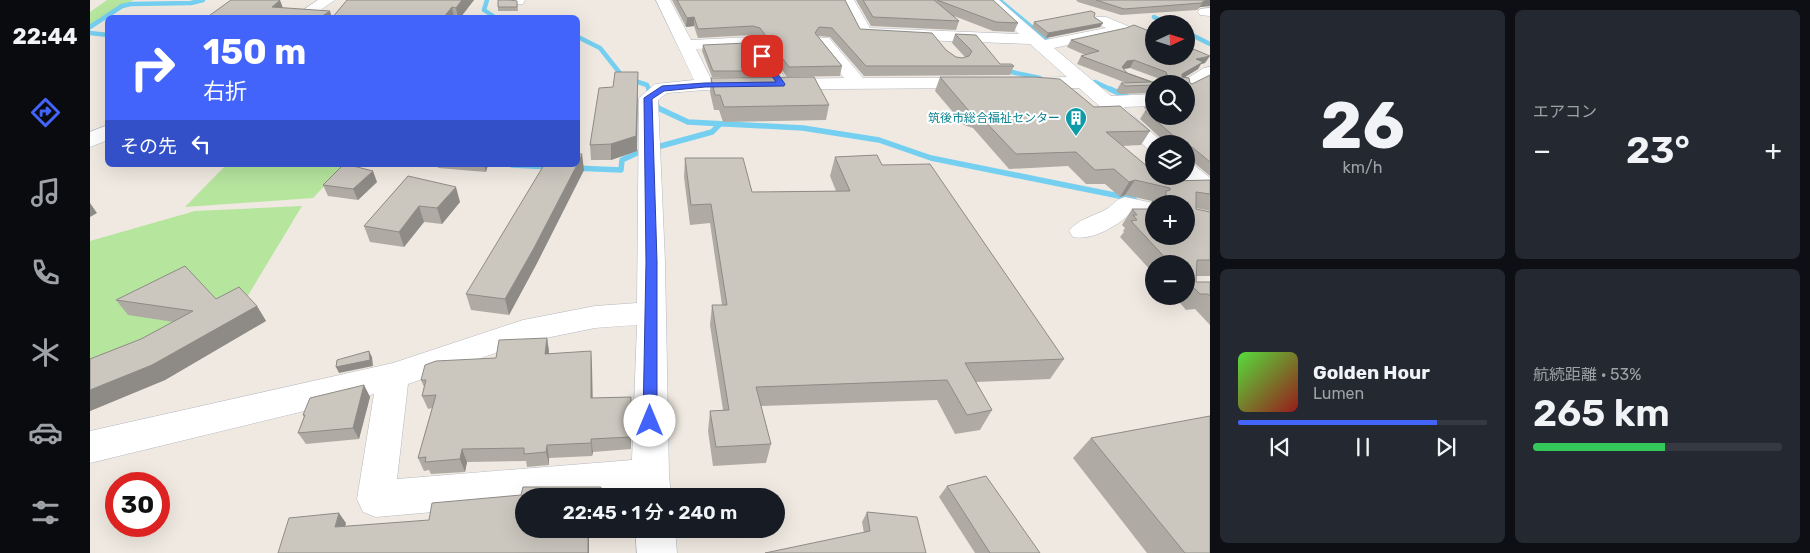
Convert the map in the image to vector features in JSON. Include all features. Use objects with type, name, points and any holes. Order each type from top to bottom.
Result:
[{"type":"street","points":[[303,15],[328,0]]},
{"type":"street","points":[[662,0],[705,85]]},
{"type":"street","points":[[990,0],[1145,136]]},
{"type":"street","points":[[849,3],[864,33],[1040,42],[1122,28],[1101,20]]},
{"type":"street","points":[[936,36],[948,53]]},
{"type":"street","points":[[823,41],[858,84]]},
{"type":"street","points":[[685,45],[752,42],[781,84]]},
{"type":"street","points":[[1195,86],[1210,72]]},
{"type":"street","points":[[393,376],[376,499],[651,485],[648,98],[662,88],[705,85],[1085,82]]},
{"type":"street","points":[[1107,102],[1145,100]]},
{"type":"street","points":[[90,141],[105,132]]},
{"type":"street","points":[[1195,177],[1210,189]]},
{"type":"street","points":[[1082,231],[1116,214],[1124,204],[1145,208]]},
{"type":"street","points":[[90,447],[393,376],[523,331],[595,317],[651,313]]},
{"type":"street","points":[[656,538],[657,553]]},
{"type":"green space","points":[[107,0],[134,0],[122,5],[90,25],[90,12]]},
{"type":"green space","points":[[224,167],[342,167],[313,198],[185,207]]},
{"type":"green space","points":[[302,206],[244,302],[90,372],[90,241],[195,211]]},
{"type":"building","points":[[231,0],[280,0],[272,7],[330,11],[324,15],[210,15]]},
{"type":"building","points":[[347,0],[462,0],[456,8],[452,7],[445,15],[334,15]]},
{"type":"building","points":[[498,0],[517,1],[517,7],[498,7]]},
{"type":"building","points":[[677,0],[845,0],[860,29],[932,33],[946,50],[956,57],[962,58],[969,56],[972,51],[955,34],[976,35],[1000,64],[1011,64],[1014,66],[866,66],[832,28],[819,27],[815,33],[842,66],[789,67],[760,28],[753,26],[698,29],[694,17],[687,18]]},
{"type":"building","points":[[863,0],[934,0],[959,21],[873,17]]},
{"type":"building","points":[[937,0],[993,0],[1018,23],[996,22]]},
{"type":"building","points":[[1096,0],[1210,0],[1201,3],[1124,9]]},
{"type":"building","points":[[1091,11],[1095,13],[1094,17],[1103,23],[1048,33],[1034,22]]},
{"type":"building","points":[[1134,25],[1145,29],[1145,64],[1134,60],[1127,61],[1122,67],[1127,73],[1145,80],[1081,56],[1099,51],[1071,40]]},
{"type":"building","points":[[747,43],[765,71],[713,71],[703,45]]},
{"type":"building","points":[[1195,50],[1210,56],[1196,59],[1203,62],[1182,74],[1167,75],[1166,72],[1147,65],[1195,65]]},
{"type":"building","points":[[615,72],[638,72],[636,136],[611,144],[590,145],[599,88],[613,87]]},
{"type":"building","points":[[1210,75],[1210,162],[1195,150],[1195,135],[1173,135],[1161,125],[1195,125],[1195,82]]},
{"type":"building","points":[[814,77],[829,105],[724,107],[720,95],[715,95],[711,78]]},
{"type":"building","points":[[940,77],[1033,77],[1060,79],[1094,107],[1120,106],[1150,131],[1106,132],[1145,164],[1145,182],[1135,180],[1129,182],[1114,169],[1095,170],[1076,152],[1016,154],[978,114],[969,111]]},
{"type":"building","points":[[1145,82],[1145,85],[1125,86],[1121,83]]},
{"type":"building","points":[[877,155],[882,165],[930,164],[1064,359],[965,363],[992,410],[967,415],[947,380],[756,387],[771,444],[716,447],[710,411],[729,410],[712,305],[727,305],[711,204],[691,205],[685,158],[743,158],[752,192],[850,191],[835,157]]},
{"type":"building","points":[[341,167],[357,167],[373,171],[353,189],[323,185]]},
{"type":"building","points":[[543,167],[576,167],[505,299],[466,294]]},
{"type":"building","points":[[408,176],[456,187],[437,208],[419,206],[399,232],[364,226]]},
{"type":"building","points":[[1195,180],[1210,180],[1210,194],[1196,192],[1196,209],[1210,212],[1210,260],[1197,260],[1196,282],[1210,282],[1210,296],[1208,294],[1200,294],[1195,289],[1195,255],[1163,255],[1153,245],[1195,245],[1195,195],[1166,195],[1166,191],[1170,190],[1170,188],[1157,185],[1195,185]]},
{"type":"building","points":[[1132,209],[1145,209],[1145,236],[1131,221],[1137,220],[1133,215],[1137,215]]},
{"type":"building","points":[[185,266],[216,299],[239,287],[257,306],[152,365],[90,390],[90,359],[141,339],[193,311],[116,300]]},
{"type":"building","points":[[547,338],[545,354],[591,351],[591,398],[631,397],[630,437],[591,439],[591,443],[547,445],[546,452],[524,454],[524,448],[462,449],[460,459],[425,462],[426,457],[418,458],[436,395],[422,396],[426,380],[421,380],[425,365],[436,361],[496,358],[499,340]]},
{"type":"building","points":[[369,351],[370,360],[336,367],[337,360]]},
{"type":"building","points":[[364,385],[353,428],[298,433],[310,398]]},
{"type":"building","points":[[1210,416],[1210,553],[1185,553],[1091,438]]},
{"type":"building","points":[[986,476],[1040,553],[990,553],[947,486]]},
{"type":"building","points":[[523,487],[601,487],[601,488]]},
{"type":"building","points":[[515,496],[515,538],[588,538],[588,553],[278,553],[289,518],[339,513],[335,527],[429,520],[432,503]]},
{"type":"building","points":[[867,512],[917,517],[926,553],[765,553],[870,531]]},
{"type":"waterway","points":[[108,15],[122,6],[131,4],[191,3],[203,0]]},
{"type":"waterway","points":[[487,0],[484,10],[492,15]]},
{"type":"waterway","points":[[999,0],[1047,40]]},
{"type":"waterway","points":[[90,27],[105,17]]},
{"type":"waterway","points":[[90,33],[105,35]]},
{"type":"waterway","points":[[1195,36],[1210,44]]},
{"type":"waterway","points":[[580,38],[600,48],[623,77],[647,85],[649,90]]},
{"type":"waterway","points":[[1002,70],[1040,78]]},
{"type":"waterway","points":[[1095,82],[1112,90]]},
{"type":"waterway","points":[[649,89],[658,108],[688,122],[803,128],[879,140],[931,158],[1134,199]]},
{"type":"waterway","points":[[1110,89],[1132,99]]},
{"type":"waterway","points":[[574,168],[621,170],[622,160],[639,152],[712,132],[719,125]]},
{"type":"place","name":"筑後市総合福祉センター","points":[[1076,137]]},
{"type":"route","points":[[650,421],[652,262],[648,98],[662,88],[705,85],[781,84],[762,56]]}]
